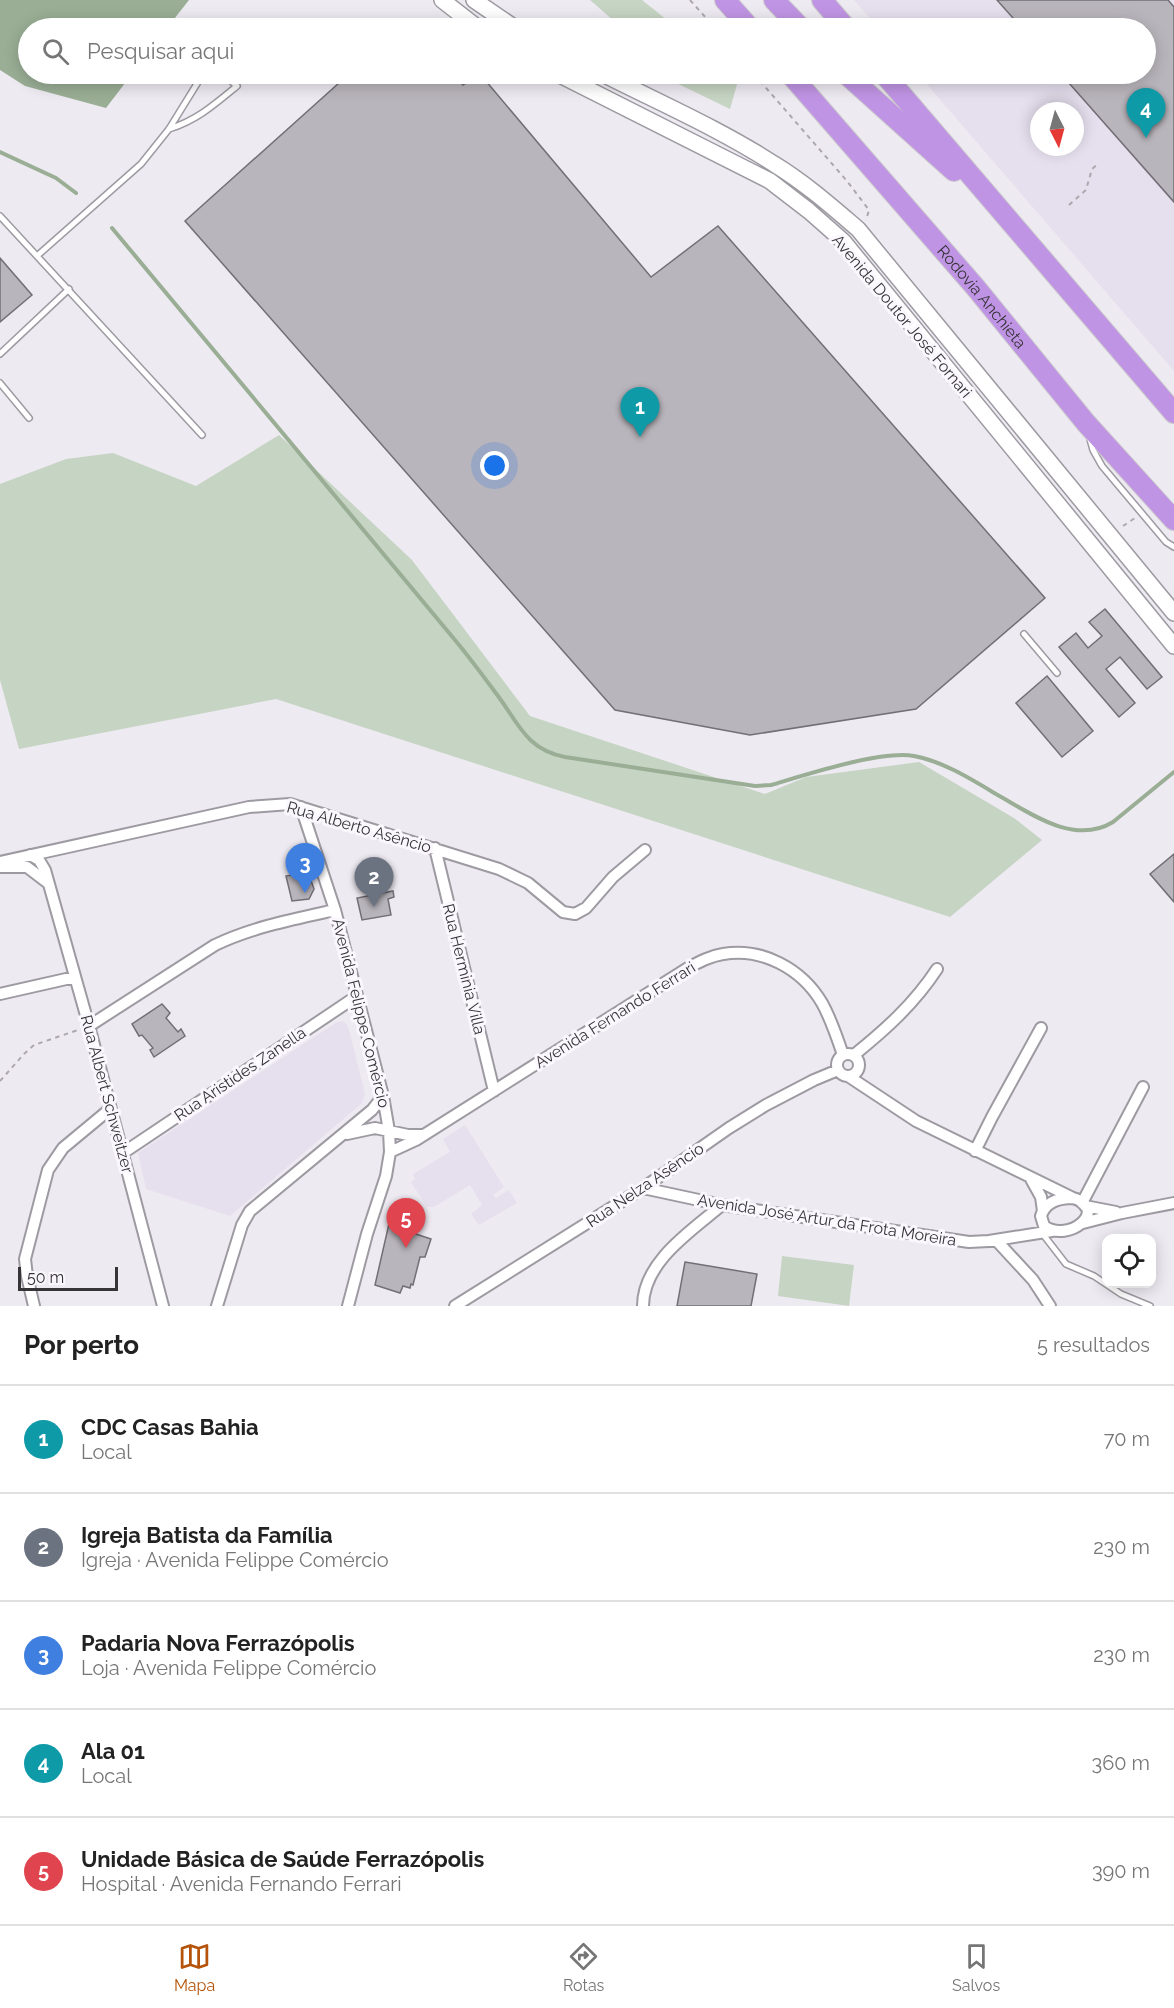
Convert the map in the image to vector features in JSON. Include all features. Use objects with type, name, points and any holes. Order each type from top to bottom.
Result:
[{"type":"highway","points":[[725,0],[741,18]]},
{"type":"highway","points":[[774,0],[791,18]]},
{"type":"highway","points":[[822,0],[837,18]]},
{"type":"highway","name":"Rodovia Anchieta","points":[[799,84],[976,288],[1086,423],[1174,520]]},
{"type":"highway","points":[[857,84],[1016,227]]},
{"type":"highway","points":[[893,84],[1174,413]]},
{"type":"street","points":[[442,0],[465,18]]},
{"type":"street","points":[[474,0],[500,18]]},
{"type":"street","name":"Avenida Doutor José Fornari","points":[[578,84],[770,181],[843,241],[1174,646]]},
{"type":"street","name":"Avenida Doutor José Fornari","points":[[623,84],[773,163],[820,196],[858,229],[1174,613]]},
{"type":"street","name":"Rua Alberto Asêncio","points":[[0,865],[30,855],[249,807],[290,804],[499,868],[536,889],[558,908],[569,914],[575,914],[586,908],[613,877],[645,850]]},
{"type":"street","name":"Avenida Felippe Comércio","points":[[302,807],[335,910],[383,1096],[390,1152]]},
{"type":"street","points":[[48,883],[50,862],[64,848]]},
{"type":"street","name":"Rua Herminia Villa","points":[[435,848],[494,1090]]},
{"type":"street","name":"Rua Albert Schweitzer","points":[[30,855],[42,863],[48,883],[89,1026],[163,1306]]},
{"type":"street","name":"Rua Alberto Asêncio","points":[[0,865],[27,867],[48,883]]},
{"type":"street","points":[[89,1026],[214,945],[231,937],[279,922],[335,910]]},
{"type":"street","name":"Avenida Fernando Ferrari","points":[[390,1152],[424,1135],[688,968],[711,957],[732,953],[755,955],[789,968],[806,981],[826,1010],[848,1055]]},
{"type":"street","points":[[937,969],[926,986],[890,1026],[837,1060],[843,1073],[916,1121],[975,1151],[1080,1202],[1122,1213]]},
{"type":"street","points":[[0,994],[75,977]]},
{"type":"street","name":"Rua Aristides Zanella","points":[[123,1153],[357,996]]},
{"type":"street","points":[[975,1151],[1041,1028]]},
{"type":"street","points":[[843,1073],[855,1073],[858,1068],[858,1061],[848,1055]]},
{"type":"street","points":[[858,1068],[879,1096]]},
{"type":"street","name":"Rua Nelza Asêncio","points":[[454,1306],[643,1188],[748,1117],[813,1080],[843,1073]]},
{"type":"street","points":[[1080,1202],[1143,1087]]},
{"type":"street","points":[[217,1306],[242,1225],[250,1212],[372,1110],[383,1096]]},
{"type":"street","points":[[34,1306],[25,1259],[48,1170],[63,1148],[110,1109]]},
{"type":"street","points":[[336,1139],[369,1128],[408,1135],[424,1135]]},
{"type":"street","points":[[348,1306],[367,1234],[386,1176],[390,1152]]},
{"type":"street","points":[[1031,1179],[1041,1197],[1044,1226],[1047,1231],[1070,1229],[1083,1223],[1122,1213],[1174,1203]]},
{"type":"street","name":"Avenida José Artur da Frota Moreira","points":[[643,1188],[722,1205],[969,1242],[1047,1231]]},
{"type":"street","points":[[1042,1213],[1055,1201],[1080,1202]]},
{"type":"street","points":[[1080,1202],[1087,1213],[1083,1223]]},
{"type":"street","points":[[643,1306],[643,1296],[648,1282],[662,1261],[689,1233],[722,1205]]},
{"type":"street","name":"Avenida José Artur da Frota Moreira","points":[[1012,1236],[1031,1226],[1042,1213]]},
{"type":"street","points":[[996,1240],[1033,1280],[1050,1306]]},
{"type":"lane","points":[[38,255],[141,164],[169,129],[197,84]]},
{"type":"lane","points":[[169,129],[188,123],[210,108],[237,86],[235,84]]},
{"type":"lane","points":[[0,216],[202,435]]},
{"type":"lane","points":[[0,354],[69,289]]},
{"type":"lane","points":[[0,383],[29,418]]},
{"type":"lane","points":[[1086,423],[1093,450],[1102,466],[1167,542],[1174,547]]},
{"type":"lane","points":[[1024,634],[1057,673]]},
{"type":"lane","points":[[1047,1231],[1066,1264],[1094,1276],[1121,1294],[1150,1306]]},
{"type":"path","points":[[690,0],[706,18]]},
{"type":"path","points":[[763,84],[847,181],[869,210],[866,220],[858,229]]},
{"type":"path","points":[[1069,205],[1086,190],[1092,169],[1099,163]]},
{"type":"path","points":[[1111,535],[1142,512]]},
{"type":"path","points":[[0,1081],[34,1045],[89,1026]]},
{"type":"shaded area","points":[[0,0],[189,0],[175,18],[18,18],[18,82],[0,70]]},
{"type":"shaded area","points":[[590,0],[642,0],[664,18],[611,18]]},
{"type":"shaded area","points":[[854,0],[1174,0],[1174,371],[927,84],[1156,84],[1156,18],[870,18]]},
{"type":"shaded area","points":[[22,84],[124,84],[106,108]]},
{"type":"shaded area","points":[[678,84],[737,84],[730,109]]},
{"type":"shaded area","points":[[279,435],[412,560],[530,716],[765,794],[806,777],[919,762],[1014,818],[1042,840],[950,917],[276,699],[19,749],[0,680],[0,484],[66,459],[113,453],[196,486]]},
{"type":"shaded area","points":[[343,1021],[348,1026],[365,1094],[362,1103],[230,1216],[146,1189],[138,1153],[337,1022]]},
{"type":"shaded area","points":[[465,1125],[504,1187],[493,1195],[496,1198],[509,1190],[517,1203],[479,1225],[471,1214],[482,1205],[470,1185],[434,1207],[427,1207],[411,1182],[415,1179],[413,1174],[450,1152],[443,1139]]},
{"type":"shaded area","points":[[782,1256],[854,1265],[849,1306],[778,1296]]},
{"type":"building","points":[[997,0],[1168,0],[1174,7],[1174,202],[1070,84],[1156,84],[1156,18],[1013,18]]},
{"type":"building","points":[[338,84],[488,84],[651,277],[718,226],[1045,598],[916,709],[750,735],[615,710],[185,221]]},
{"type":"building","points":[[0,258],[32,295],[0,322]]},
{"type":"building","points":[[1105,609],[1162,677],[1147,689],[1120,657],[1106,669],[1135,703],[1119,717],[1059,647],[1076,633],[1088,648],[1102,636],[1089,622]]},
{"type":"building","points":[[1047,676],[1093,731],[1062,757],[1016,703]]},
{"type":"building","points":[[1174,854],[1174,902],[1150,874]]},
{"type":"building","points":[[308,872],[314,889],[309,899],[292,901],[286,876]]},
{"type":"building","points":[[393,891],[394,897],[388,899],[391,915],[362,920],[357,898]]},
{"type":"building","points":[[162,1004],[170,1013],[166,1018],[178,1032],[181,1029],[185,1036],[154,1057],[150,1050],[153,1048],[142,1035],[139,1036],[132,1024]]},
{"type":"building","points":[[391,1215],[421,1223],[416,1234],[431,1239],[425,1257],[420,1257],[413,1285],[411,1284],[410,1288],[403,1286],[400,1293],[375,1285]]},
{"type":"building","points":[[685,1262],[757,1274],[751,1306],[677,1306]]},
{"type":"waterway","points":[[0,152],[56,178],[76,193]]},
{"type":"waterway","points":[[112,228],[461,647],[525,734],[541,748],[565,757],[755,786],[771,785],[863,760],[900,755],[914,756],[925,758],[956,771],[1038,818],[1068,829],[1083,830],[1098,828],[1113,822],[1174,772]]},
{"type":"place","name":"Ala 01","points":[[1146,138]]},
{"type":"place","name":"CDC Casas Bahia","points":[[640,437]]},
{"type":"place","name":"Padaria Nova Ferrazópolis","points":[[305,893]]},
{"type":"place","name":"Igreja Batista da Família","points":[[374,907]]},
{"type":"place","name":"Unidade Básica de Saúde Ferrazópolis","points":[[406,1248]]}]
